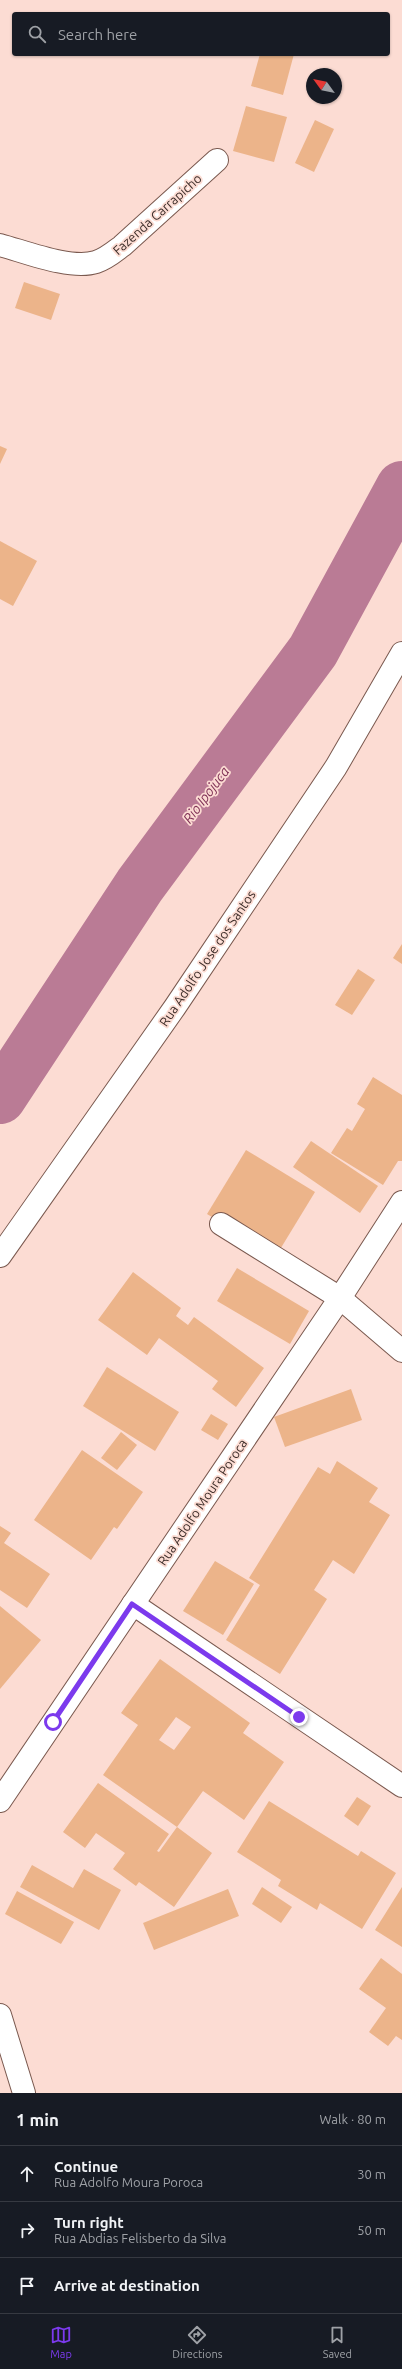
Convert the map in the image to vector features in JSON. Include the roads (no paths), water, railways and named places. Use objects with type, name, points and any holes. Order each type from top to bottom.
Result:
[{"type":"street","name":"Fazenda Carrapicho","points":[[0,245],[75,264],[96,262],[107,258],[217,160]]},
{"type":"street","name":"Rua Adolfo Jose dos Santos","points":[[0,1256],[175,1007],[336,768],[402,653]]},
{"type":"street","name":"Rua Adolfo Moura Poroca","points":[[0,1801],[340,1298],[402,1202]]},
{"type":"street","points":[[221,1224],[340,1298],[402,1351]]},
{"type":"street","points":[[132,1604],[402,1786]]},
{"type":"street","points":[[0,2015],[24,2093]]},
{"type":"waterway","name":"Rio Ipojuca","points":[[0,1098],[140,885],[313,651],[402,487]]}]
